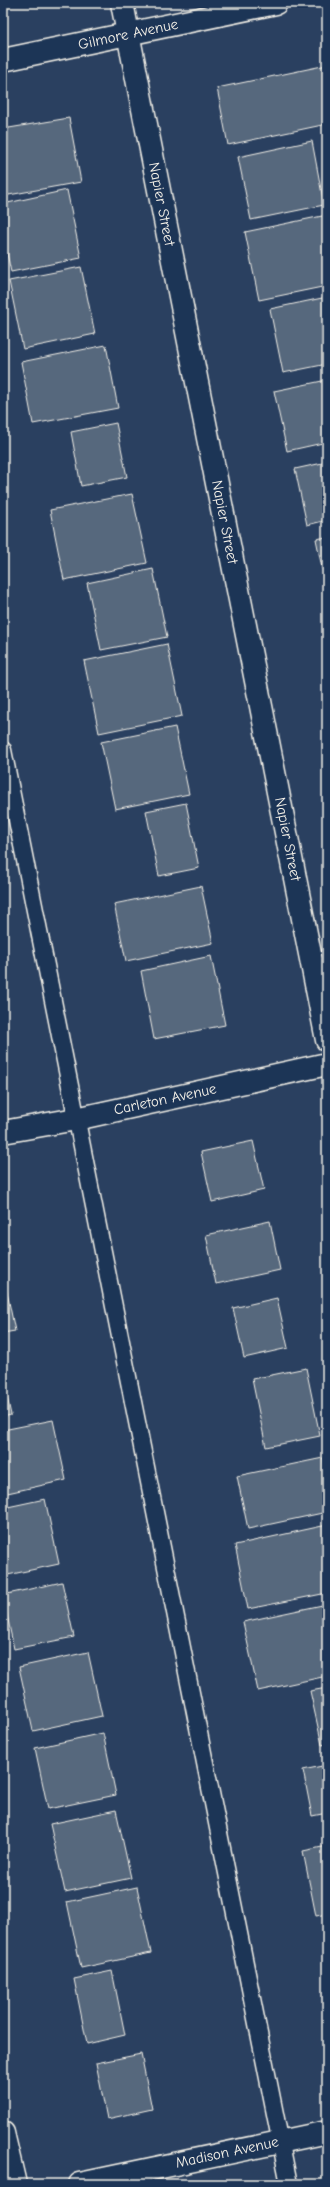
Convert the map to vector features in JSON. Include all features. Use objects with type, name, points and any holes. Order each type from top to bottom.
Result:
[{"type":"street","name":"Napier Street","points":[[122,3],[327,1040]]},
{"type":"street","name":"Gilmore Avenue","points":[[3,60],[276,3]]},
{"type":"street","name":"Carleton Avenue","points":[[3,1132],[76,1119],[327,1064]]},
{"type":"street","name":"Madison Avenue","points":[[80,2184],[327,2132]]},
{"type":"street","points":[[3,2133],[15,2184]]},
{"type":"lane","points":[[3,750],[289,2184]]},
{"type":"building","points":[[327,65],[327,124],[228,145],[217,88]]},
{"type":"building","points":[[69,118],[81,182],[3,196],[3,129]]},
{"type":"building","points":[[312,141],[324,205],[251,220],[238,157]]},
{"type":"building","points":[[67,190],[81,258],[11,272],[3,235],[3,204]]},
{"type":"building","points":[[327,215],[327,286],[259,300],[245,232]]},
{"type":"building","points":[[81,267],[95,334],[23,349],[9,281]]},
{"type":"building","points":[[327,297],[327,364],[283,373],[270,309]]},
{"type":"building","points":[[106,345],[118,408],[33,424],[21,362]]},
{"type":"building","points":[[327,380],[327,442],[287,451],[274,391]]},
{"type":"building","points":[[116,423],[127,477],[81,486],[71,432]]},
{"type":"building","points":[[327,462],[327,520],[307,525],[295,469]]},
{"type":"building","points":[[132,494],[147,563],[64,580],[50,510]]},
{"type":"building","points":[[327,537],[327,592],[316,539]]},
{"type":"building","points":[[153,569],[167,637],[101,650],[87,583]]},
{"type":"building","points":[[167,644],[182,716],[99,733],[84,661]]},
{"type":"building","points":[[175,727],[189,794],[115,809],[101,742]]},
{"type":"building","points":[[186,803],[199,868],[159,876],[146,811]]},
{"type":"building","points":[[201,886],[213,943],[126,961],[114,904]]},
{"type":"building","points":[[211,956],[225,1025],[154,1039],[141,971]]},
{"type":"building","points":[[253,1141],[264,1190],[212,1202],[201,1152]]},
{"type":"building","points":[[270,1221],[280,1270],[216,1284],[206,1235]]},
{"type":"building","points":[[3,1273],[15,1331],[3,1333]]},
{"type":"building","points":[[277,1298],[288,1348],[244,1358],[233,1308]]},
{"type":"building","points":[[306,1368],[320,1436],[266,1447],[252,1379]]},
{"type":"building","points":[[3,1378],[11,1415],[3,1417]]},
{"type":"building","points":[[53,1420],[66,1480],[3,1494],[3,1430]]},
{"type":"building","points":[[323,1458],[327,1479],[327,1512],[248,1529],[237,1476]]},
{"type":"building","points":[[45,1499],[59,1564],[3,1576],[3,1508]]},
{"type":"building","points":[[327,1525],[327,1593],[248,1609],[235,1545]]},
{"type":"building","points":[[62,1582],[74,1637],[14,1649],[3,1595]]},
{"type":"building","points":[[327,1604],[327,1676],[258,1691],[243,1622]]},
{"type":"building","points":[[88,1652],[102,1716],[33,1731],[19,1667]]},
{"type":"building","points":[[327,1688],[327,1744],[322,1745],[310,1691]]},
{"type":"building","points":[[103,1733],[116,1795],[48,1809],[35,1748]]},
{"type":"building","points":[[327,1765],[327,1813],[312,1816],[303,1770]]},
{"type":"building","points":[[116,1810],[131,1878],[65,1892],[50,1824]]},
{"type":"building","points":[[327,1846],[327,1914],[316,1916],[303,1851]]},
{"type":"building","points":[[137,1887],[151,1953],[81,1968],[67,1902]]},
{"type":"building","points":[[112,1971],[125,2035],[87,2044],[74,1979]]},
{"type":"building","points":[[141,2054],[152,2109],[107,2119],[96,2063]]}]
